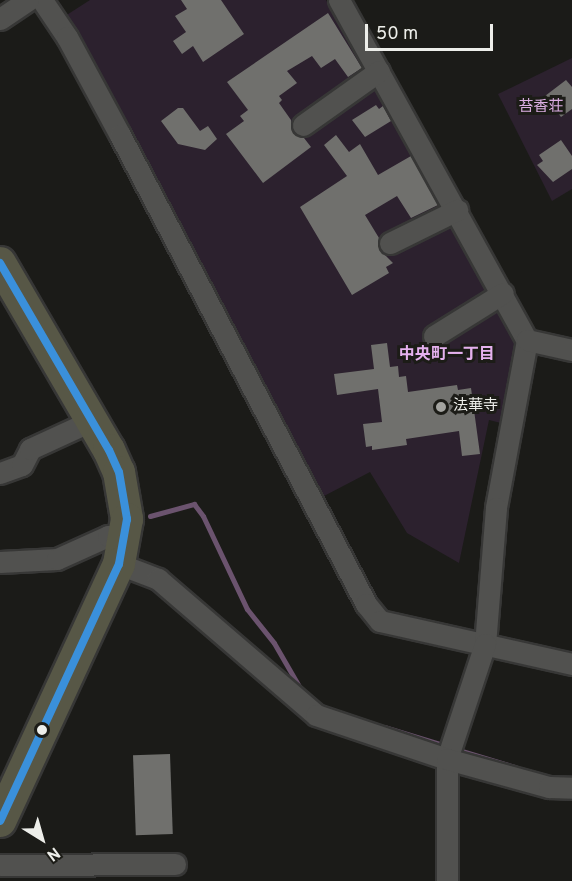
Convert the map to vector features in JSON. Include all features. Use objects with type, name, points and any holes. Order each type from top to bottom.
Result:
[{"type":"highway","points":[[0,263],[119,472],[126,500],[122,549],[0,821]]},
{"type":"street","points":[[0,18],[28,0]]},
{"type":"street","points":[[42,0],[67,37],[120,135],[366,604],[380,621],[572,664]]},
{"type":"street","points":[[339,0],[527,340],[496,508],[485,644],[447,759],[447,881]]},
{"type":"street","points":[[303,125],[379,71]]},
{"type":"street","points":[[390,243],[457,210]]},
{"type":"street","points":[[434,336],[503,293]]},
{"type":"street","points":[[527,340],[572,350]]},
{"type":"street","points":[[0,473],[22,465],[30,449],[91,421]]},
{"type":"street","points":[[0,562],[57,559],[108,536],[316,715],[447,759],[549,787],[572,788]]},
{"type":"street","points":[[0,865],[175,864]]},
{"type":"green space","points":[[90,0],[326,0],[517,337],[505,424],[489,420],[459,563],[407,533],[370,472],[324,496],[62,18]]},
{"type":"green space","name":"苔香荘","points":[[572,58],[572,189],[552,201],[498,94]]},
{"type":"building","points":[[181,0],[221,0],[244,34],[203,62],[193,46],[182,54],[173,41],[186,32],[175,16],[187,9]]},
{"type":"building","points":[[328,13],[362,68],[348,77],[335,59],[321,68],[312,56],[287,71],[297,83],[279,96],[282,100],[279,103],[291,120],[293,133],[304,138],[311,147],[263,183],[226,134],[244,121],[240,116],[248,110],[227,82]]},
{"type":"building","points":[[566,80],[572,87],[572,109],[561,117],[545,96]]},
{"type":"building","points":[[376,105],[379,109],[383,106],[391,121],[365,137],[352,120]]},
{"type":"building","points":[[178,108],[183,108],[200,131],[208,126],[217,139],[205,150],[178,144],[161,121]]},
{"type":"building","points":[[336,135],[349,152],[360,144],[378,175],[411,156],[438,205],[411,218],[397,196],[365,215],[379,238],[379,249],[393,263],[386,267],[389,273],[352,295],[300,207],[347,176],[324,145]]},
{"type":"building","points":[[561,140],[572,156],[572,169],[553,182],[537,165],[543,161],[539,155]]},
{"type":"building","points":[[387,343],[390,367],[398,366],[399,377],[406,376],[408,392],[457,385],[458,390],[471,388],[480,454],[462,456],[459,431],[406,439],[407,445],[372,450],[372,446],[366,447],[363,424],[382,422],[378,389],[337,395],[334,374],[374,369],[371,345]]},
{"type":"building","points":[[170,754],[173,834],[136,835],[133,755]]},
{"type":"waterway","points":[[150,516],[194,504],[203,516],[247,609],[274,643],[300,688]]},
{"type":"waterway","points":[[384,727],[446,746]]},
{"type":"waterway","points":[[455,749],[515,767]]},
{"type":"transit line","points":[[0,263],[109,450],[119,472],[127,519],[119,564],[0,821]]},
{"type":"place","name":"法華寺","points":[[441,407]]},
{"type":"district","name":"中央町一丁目","points":[[447,355]]}]
